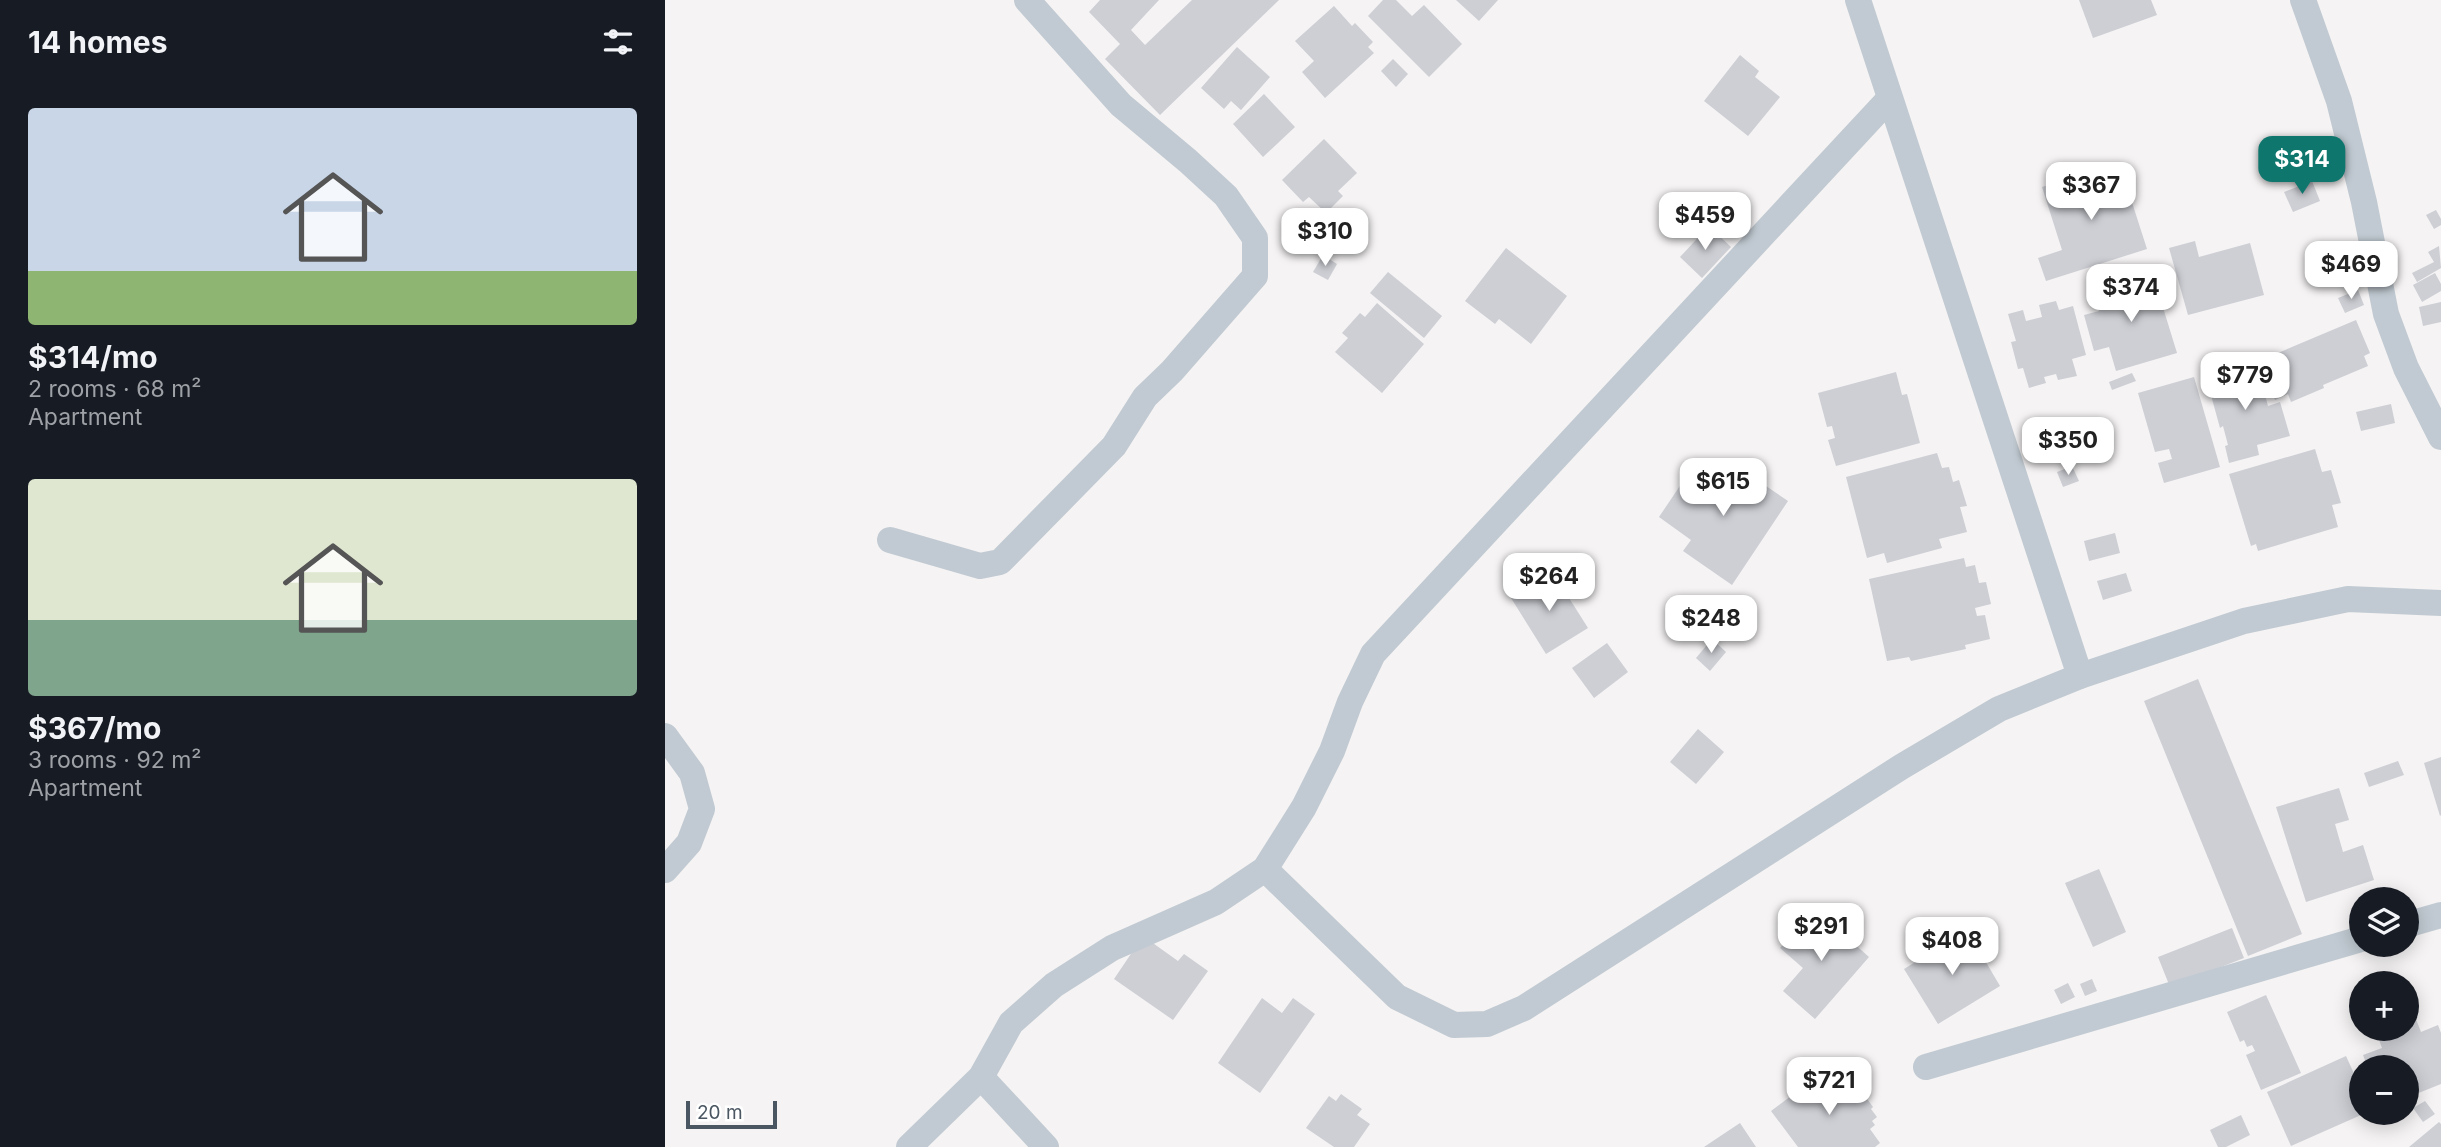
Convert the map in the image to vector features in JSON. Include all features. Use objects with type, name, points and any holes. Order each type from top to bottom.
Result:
[{"type":"street","points":[[890,540],[980,566],[1000,562],[1114,446],[1145,397],[1172,372],[1255,276],[1255,238],[1226,197],[1188,161],[1121,106],[1027,0]]},
{"type":"street","points":[[1858,0],[2080,676]]},
{"type":"street","points":[[2303,0],[2339,101],[2364,202],[2386,314],[2406,368],[2441,438]]},
{"type":"street","points":[[909,1147],[981,1077],[1011,1023],[1054,985],[1112,948],[1216,902],[1265,869],[1304,807],[1332,751],[1350,702],[1373,654],[1889,99]]},
{"type":"street","points":[[1265,869],[1397,997],[1454,1025],[1486,1024],[1524,1007],[1901,767],[1999,709],[2080,676],[2244,621],[2347,599],[2441,603]]},
{"type":"street","points":[[665,736],[692,774],[702,809],[689,842],[665,870]]},
{"type":"street","points":[[2419,921],[2441,915]]},
{"type":"street","points":[[1926,1067],[2349,943]]},
{"type":"street","points":[[981,1077],[1046,1147]]},
{"type":"building","points":[[1100,0],[1159,0],[1131,30],[1145,45],[1192,0],[1279,0],[1160,115],[1105,59],[1120,44],[1089,12]]},
{"type":"building","points":[[1383,0],[1396,0],[1412,16],[1424,5],[1462,44],[1429,77],[1368,16]]},
{"type":"building","points":[[1456,0],[1498,0],[1479,21]]},
{"type":"building","points":[[2079,0],[2151,0],[2157,15],[2093,38]]},
{"type":"building","points":[[1334,6],[1352,26],[1355,23],[1373,42],[1368,47],[1374,53],[1325,98],[1302,72],[1314,61],[1295,41]]},
{"type":"building","points":[[1237,47],[1270,77],[1241,110],[1231,101],[1224,109],[1201,88]]},
{"type":"building","points":[[1740,55],[1759,71],[1755,77],[1780,97],[1748,136],[1704,101]]},
{"type":"building","points":[[1393,59],[1408,74],[1396,87],[1381,71]]},
{"type":"building","points":[[1264,94],[1295,127],[1263,157],[1233,124]]},
{"type":"building","points":[[1324,139],[1357,173],[1338,191],[1343,196],[1326,213],[1309,197],[1303,202],[1282,180]]},
{"type":"building","points":[[2119,162],[2147,249],[2046,281],[2038,258],[2062,250],[2042,187]]},
{"type":"building","points":[[2312,181],[2320,201],[2293,212],[2284,192]]},
{"type":"building","points":[[2436,210],[2441,225],[2434,229],[2426,215]]},
{"type":"building","points":[[1709,226],[1731,247],[1702,278],[1680,257]]},
{"type":"building","points":[[2195,241],[2199,257],[2250,243],[2264,295],[2188,315],[2169,248]]},
{"type":"building","points":[[2439,246],[2441,268],[2417,282],[2412,273],[2434,262],[2428,252]]},
{"type":"building","points":[[1506,248],[1567,296],[1531,344],[1499,319],[1495,324],[1465,301]]},
{"type":"building","points":[[1323,255],[1337,264],[1328,280],[1313,272]]},
{"type":"building","points":[[1388,272],[1442,316],[1424,338],[1370,293]]},
{"type":"building","points":[[2435,273],[2441,284],[2441,291],[2422,302],[2413,285]]},
{"type":"building","points":[[2153,275],[2177,353],[2116,371],[2109,347],[2094,351],[2084,315],[2099,311],[2093,292]]},
{"type":"building","points":[[2358,290],[2364,305],[2345,313],[2338,298]]},
{"type":"building","points":[[2056,301],[2059,310],[2073,306],[2086,355],[2072,359],[2077,376],[2058,380],[2056,374],[2044,377],[2046,383],[2029,388],[2023,368],[2018,369],[2011,342],[2016,341],[2008,314],[2023,310],[2026,321],[2042,317],[2039,305]]},
{"type":"building","points":[[2441,302],[2441,322],[2423,326],[2419,307]]},
{"type":"building","points":[[1377,303],[1424,344],[1382,393],[1335,352],[1348,338],[1342,333],[1360,313],[1365,317]]},
{"type":"building","points":[[2356,320],[2370,353],[2364,356],[2368,366],[2291,402],[2288,394],[2275,400],[2259,361]]},
{"type":"building","points":[[2257,364],[2268,406],[2280,402],[2290,436],[2257,445],[2259,455],[2229,463],[2223,426],[2220,428],[2206,377]]},
{"type":"building","points":[[1896,372],[1902,395],[1907,394],[1920,443],[1836,466],[1828,440],[1835,438],[1832,426],[1827,427],[1818,393]]},
{"type":"building","points":[[2132,373],[2136,381],[2112,390],[2109,382]]},
{"type":"building","points":[[2194,377],[2220,467],[2164,483],[2158,463],[2172,459],[2169,449],[2155,452],[2138,393]]},
{"type":"building","points":[[2391,404],[2395,423],[2361,431],[2356,412]]},
{"type":"building","points":[[2315,449],[2322,472],[2331,470],[2341,503],[2332,505],[2338,527],[2258,551],[2256,544],[2251,546],[2229,474]]},
{"type":"building","points":[[1937,453],[1942,468],[1949,467],[1953,482],[1959,480],[1967,506],[1960,507],[1967,532],[1939,539],[1942,548],[1887,563],[1884,553],[1867,558],[1846,477]]},
{"type":"building","points":[[1729,461],[1788,501],[1732,585],[1683,551],[1691,540],[1659,517],[1694,465],[1715,480]]},
{"type":"building","points":[[2072,466],[2079,481],[2063,487],[2057,472]]},
{"type":"building","points":[[2115,533],[2120,553],[2089,561],[2084,541]]},
{"type":"building","points":[[1964,558],[1966,567],[1975,565],[1979,583],[1986,582],[1991,604],[1975,608],[1977,616],[1985,615],[1990,639],[1965,645],[1966,649],[1911,661],[1909,657],[1887,661],[1869,579]]},
{"type":"building","points":[[1552,571],[1588,628],[1546,654],[1511,598]]},
{"type":"building","points":[[2126,573],[2132,591],[2103,600],[2097,581]]},
{"type":"building","points":[[1712,639],[1726,652],[1710,671],[1696,658]]},
{"type":"building","points":[[1607,643],[1628,672],[1594,698],[1572,668]]},
{"type":"building","points":[[2198,679],[2302,934],[2248,956],[2144,701]]},
{"type":"building","points":[[1698,729],[1724,752],[1696,784],[1670,762]]},
{"type":"building","points":[[2441,757],[2441,815],[2440,816],[2424,763]]},
{"type":"building","points":[[2398,761],[2404,775],[2369,787],[2364,773]]},
{"type":"building","points":[[2339,788],[2349,820],[2335,824],[2343,852],[2363,845],[2374,880],[2306,902],[2276,807]]},
{"type":"building","points":[[2099,869],[2126,932],[2093,947],[2065,883]]},
{"type":"building","points":[[1815,909],[1869,957],[1815,1019],[1783,991],[1803,968],[1780,948]]},
{"type":"building","points":[[2232,928],[2244,958],[2170,987],[2158,957]]},
{"type":"building","points":[[1967,930],[2000,986],[1938,1024],[1904,969]]},
{"type":"building","points":[[1143,936],[1178,961],[1184,954],[1208,971],[1173,1020],[1114,979]]},
{"type":"building","points":[[2092,979],[2097,991],[2085,996],[2080,984]]},
{"type":"building","points":[[2068,983],[2075,997],[2061,1004],[2054,990]]},
{"type":"building","points":[[2266,995],[2301,1073],[2261,1090],[2246,1055],[2255,1051],[2252,1045],[2247,1047],[2244,1040],[2240,1042],[2227,1012]]},
{"type":"building","points":[[1262,998],[1282,1013],[1293,998],[1315,1014],[1260,1093],[1218,1063]]},
{"type":"building","points":[[2438,1025],[2441,1033],[2441,1084],[2419,1093],[2419,1055],[2363,1055],[2382,1048],[2379,1041],[2419,1041],[2419,1027],[2421,1032]]},
{"type":"building","points":[[2346,1056],[2349,1063],[2349,1120],[2291,1146],[2267,1092]]},
{"type":"building","points":[[1837,1074],[1850,1091],[1857,1085],[1873,1107],[1871,1109],[1877,1117],[1872,1121],[1875,1125],[1870,1129],[1880,1143],[1875,1147],[1798,1147],[1771,1111],[1803,1087],[1809,1094]]},
{"type":"building","points":[[1341,1094],[1362,1109],[1357,1115],[1370,1124],[1354,1147],[1334,1147],[1306,1128],[1329,1096],[1336,1101]]},
{"type":"building","points":[[2425,1101],[2435,1114],[2423,1122],[2419,1116],[2419,1104]]},
{"type":"building","points":[[2241,1115],[2250,1135],[2226,1147],[2218,1147],[2210,1130]]},
{"type":"building","points":[[2439,1122],[2441,1147],[2409,1147]]},
{"type":"building","points":[[1740,1123],[1756,1147],[1704,1147]]}]
